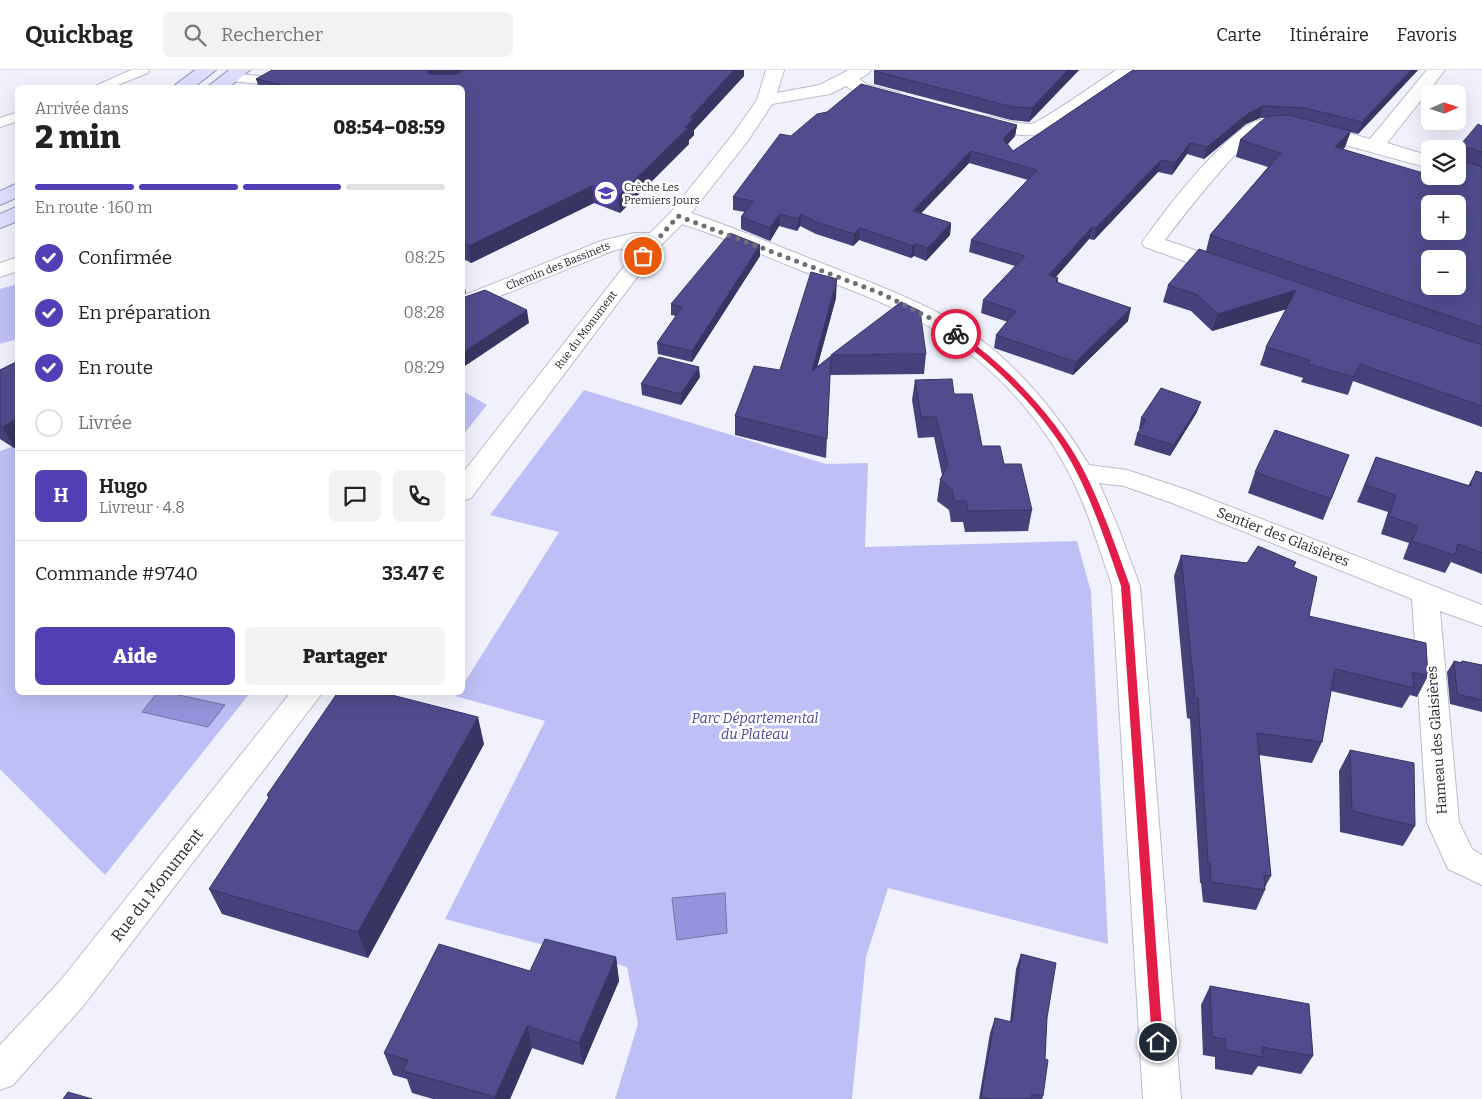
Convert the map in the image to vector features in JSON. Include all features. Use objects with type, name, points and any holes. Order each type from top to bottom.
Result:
[{"type":"main road","points":[[184,85],[207,70]]},
{"type":"main road","points":[[219,85],[235,74]]},
{"type":"main road","points":[[0,199],[15,191]]},
{"type":"main road","points":[[0,222],[15,214]]},
{"type":"street","name":"Rue du Monument","points":[[465,488],[655,240],[678,216],[740,138],[766,100],[775,70]]},
{"type":"street","points":[[963,116],[1010,128],[1039,129],[1128,70]]},
{"type":"street","points":[[1375,145],[1436,70]]},
{"type":"street","points":[[766,100],[824,90],[854,74],[862,88],[908,101]]},
{"type":"street","points":[[1249,276],[1152,243],[1197,188],[1246,133],[1259,126],[1285,125],[1375,145],[1421,159]]},
{"type":"street","points":[[678,216],[880,293],[942,324],[984,354],[1026,395],[1052,428],[1080,472],[1106,530],[1126,586],[1162,1099]]},
{"type":"street","name":"Chemin des Bassinets","points":[[465,303],[608,246],[634,239],[655,240]]},
{"type":"street","points":[[0,271],[15,264]]},
{"type":"street","name":"Sentier des Glaisières","points":[[1080,472],[1127,478],[1181,497],[1482,616]]},
{"type":"street","name":"Hameau des Glaisières","points":[[1425,593],[1443,822],[1460,859],[1482,871]]},
{"type":"street","name":"Rue du Monument","points":[[0,1072],[72,993],[306,695]]},
{"type":"lane","points":[[105,85],[143,70]]},
{"type":"lane","points":[[235,74],[272,81],[288,70]]},
{"type":"lane","points":[[0,123],[15,117]]},
{"type":"green space","points":[[15,285],[15,340],[0,344],[0,289]]},
{"type":"green space","name":"Parc Départemental du Plateau","points":[[584,390],[826,464],[868,463],[865,547],[1077,541],[1091,592],[1108,944],[888,888],[866,957],[852,1099],[615,1099],[638,1024],[627,967],[445,919],[545,721],[455,696],[465,695],[465,682],[559,532],[490,515]]},
{"type":"green space","points":[[465,392],[487,405],[465,432]]},
{"type":"green space","points":[[15,446],[15,695],[248,695],[105,875],[0,769],[0,451]]},
{"type":"shaded area","points":[[155,695],[179,695],[225,705],[208,727],[142,712]]},
{"type":"shaded area","points":[[725,893],[727,933],[677,940],[672,898]]},
{"type":"building","points":[[272,70],[429,70],[427,72],[429,74],[456,74],[464,70],[734,70],[690,118],[694,118],[685,127],[688,128],[618,196],[592,186],[469,246],[465,244],[465,85],[281,85],[256,79]]},
{"type":"building","points":[[1068,70],[1032,108],[1013,107],[874,71]]},
{"type":"building","points":[[1133,70],[1411,70],[1362,122],[1305,108],[1263,106],[1249,113],[1207,147],[1190,143],[1175,163],[1161,160],[1096,228],[1092,227],[1049,275],[1058,278],[1056,282],[1131,308],[1076,362],[996,335],[1016,311],[983,300],[1025,256],[971,240],[1037,170],[971,151],[913,211],[951,223],[928,248],[915,244],[913,246],[860,228],[854,234],[816,222],[801,214],[798,219],[780,214],[770,228],[741,217],[753,201],[733,197],[780,134],[791,136],[817,114],[827,112],[861,84],[1017,125],[1003,139],[1013,151]]},
{"type":"building","points":[[1289,115],[1351,131],[1335,147],[1421,172],[1421,185],[1466,185],[1466,162],[1482,167],[1482,327],[1210,235],[1281,153],[1240,140],[1269,116]]},
{"type":"building","points":[[1478,124],[1482,126],[1482,152],[1466,148],[1465,140]]},
{"type":"building","points":[[730,233],[760,245],[692,351],[657,343],[682,307],[671,304]]},
{"type":"building","points":[[1199,249],[1482,345],[1482,406],[1360,364],[1354,377],[1308,364],[1310,360],[1266,347],[1296,290],[1218,314],[1196,294],[1168,285]]},
{"type":"building","points":[[811,272],[837,279],[812,371],[831,356],[827,439],[735,416],[754,366],[780,370]]},
{"type":"building","points":[[485,290],[527,310],[465,351],[465,297]]},
{"type":"building","points":[[901,302],[920,311],[926,354],[831,355]]},
{"type":"building","points":[[659,357],[699,367],[681,394],[641,384]]},
{"type":"building","points":[[15,362],[15,420],[3,427],[0,425],[0,370]]},
{"type":"building","points":[[952,379],[954,394],[972,394],[982,446],[1000,446],[1004,464],[1021,464],[1032,510],[968,511],[966,501],[954,501],[952,489],[940,480],[948,465],[936,417],[921,417],[915,380]]},
{"type":"building","points":[[1161,388],[1201,402],[1174,445],[1137,434],[1146,420],[1141,418]]},
{"type":"building","points":[[1275,430],[1349,455],[1331,499],[1255,472]]},
{"type":"building","points":[[1376,457],[1470,486],[1476,471],[1482,473],[1482,553],[1458,544],[1455,555],[1412,541],[1418,526],[1389,516],[1396,495],[1365,485]]},
{"type":"building","points":[[1258,546],[1296,562],[1293,567],[1317,577],[1309,616],[1426,643],[1428,676],[1412,672],[1414,688],[1335,669],[1322,742],[1257,733],[1271,876],[1264,875],[1265,890],[1211,882],[1210,863],[1208,863],[1198,698],[1195,698],[1181,555],[1247,563]]},
{"type":"building","points":[[1454,661],[1482,665],[1482,700],[1457,694]]},
{"type":"building","points":[[336,695],[392,695],[478,717],[358,932],[209,889],[270,796],[267,795]]},
{"type":"building","points":[[1350,750],[1414,763],[1415,826],[1352,811]]},
{"type":"building","points":[[545,939],[616,957],[579,1043],[527,1026],[495,1097],[403,1071],[408,1060],[384,1053],[439,944],[530,971]]},
{"type":"building","points":[[1021,954],[1056,963],[1047,1018],[1045,1059],[1048,1060],[1043,1096],[1032,1094],[1031,1099],[988,1099],[981,1097],[995,1018],[1012,1022]]},
{"type":"building","points":[[1210,986],[1309,1004],[1313,1056],[1262,1047],[1263,1057],[1226,1050],[1225,1039],[1212,1037]]},
{"type":"building","points":[[68,1092],[92,1099],[63,1099]]},
{"type":"way so far","points":[[643,256],[663,230],[678,216],[698,222],[880,293],[942,324],[956,334]]},
{"type":"place","name":"Crèche Les Premiers Jours","points":[[606,193]]},
{"type":"route","points":[[956,334],[984,354],[1026,395],[1061,440],[1080,472],[1100,515],[1126,586],[1129,659],[1158,1042]]}]
